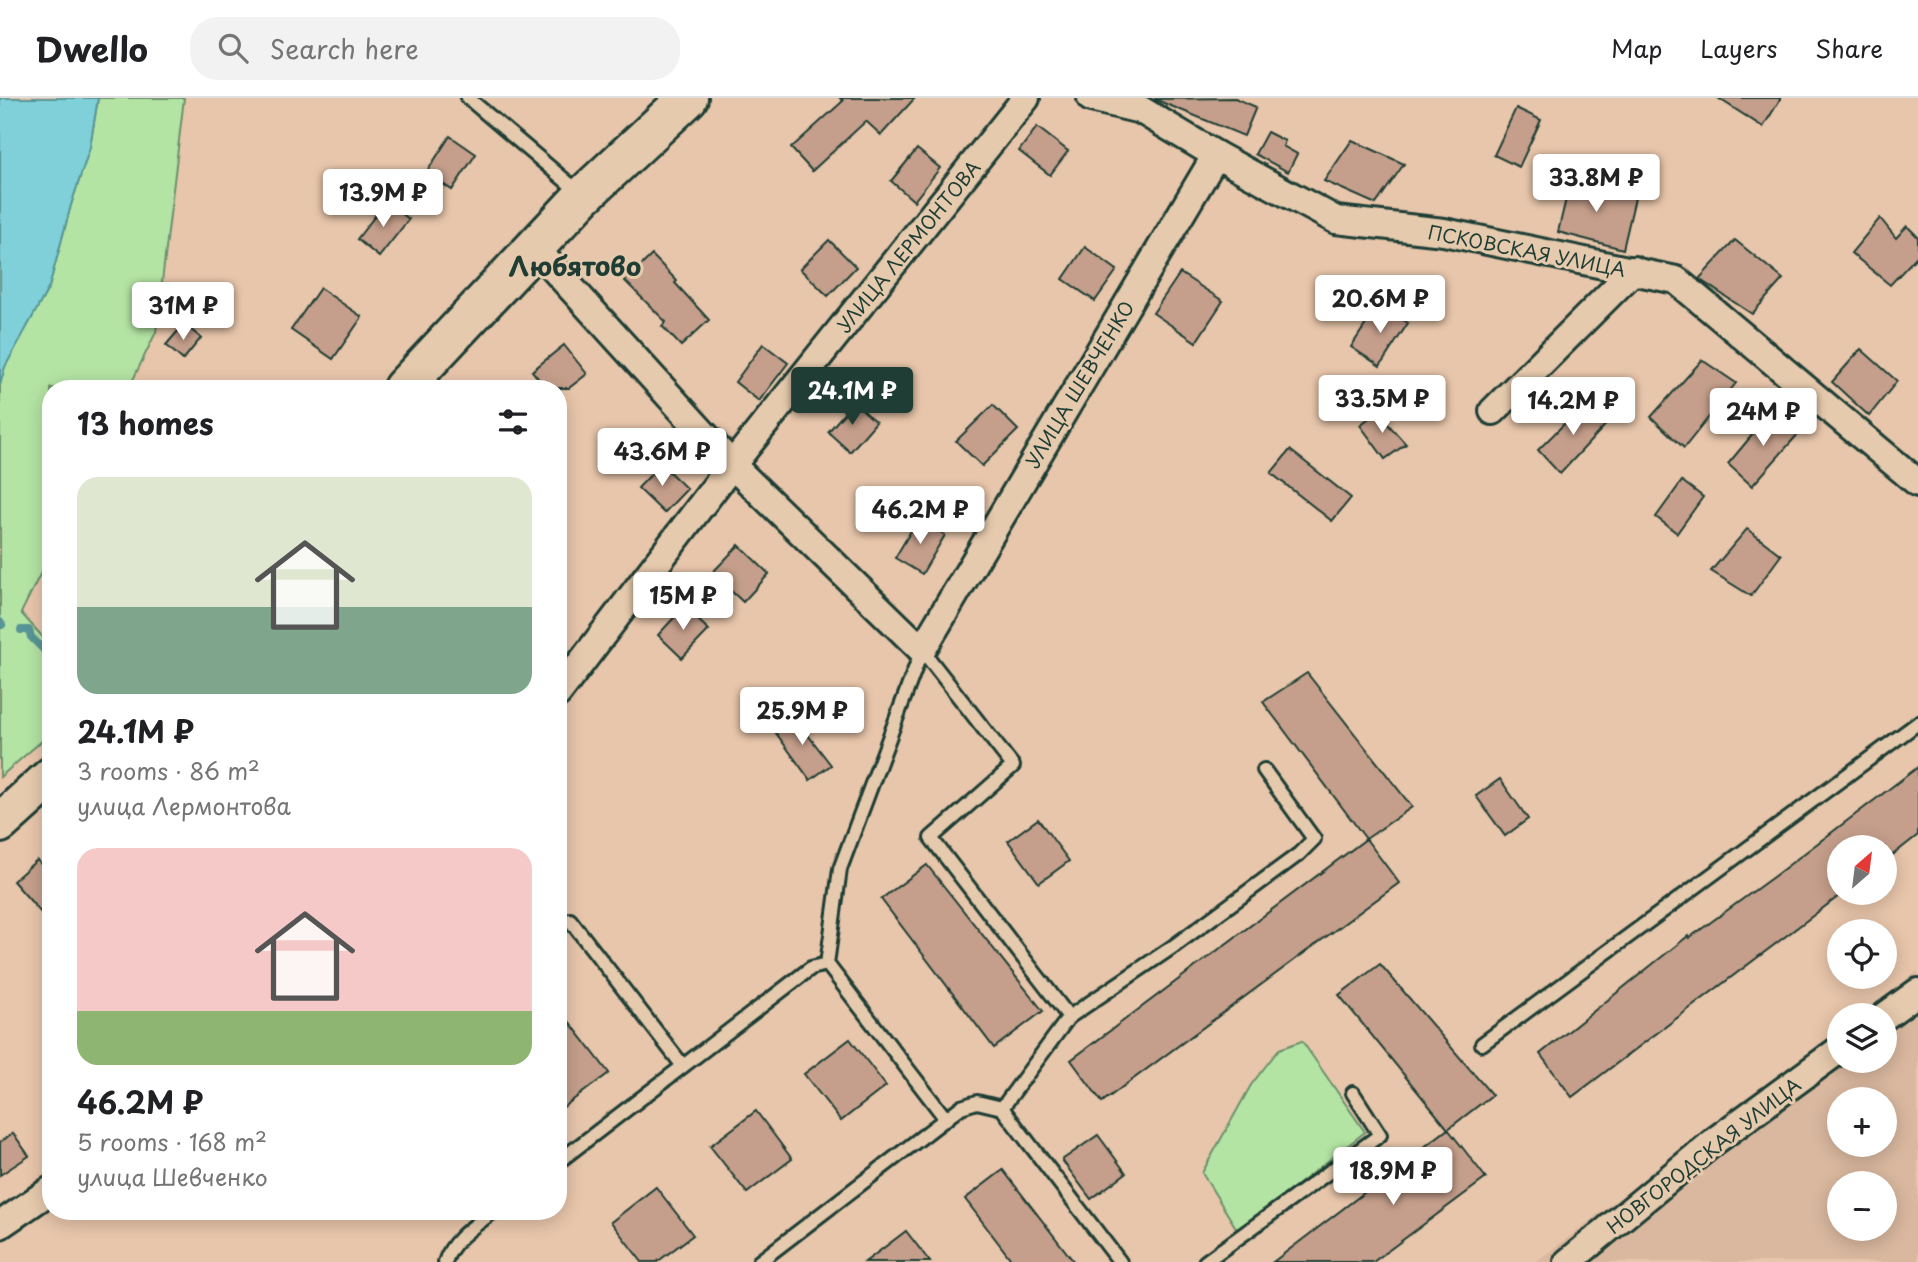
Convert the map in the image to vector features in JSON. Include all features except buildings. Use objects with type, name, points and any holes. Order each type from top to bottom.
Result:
[{"type":"main road","points":[[410,380],[583,196],[688,98]]},
{"type":"main road","points":[[0,823],[42,785]]},
{"type":"street","name":"УЛИЦА ЛЕРМОНТОВА","points":[[567,681],[732,465],[1026,98]]},
{"type":"street","name":"ПСКОВСКАЯ УЛИЦА","points":[[1091,98],[1141,110],[1216,155],[1336,220],[1444,232],[1676,280],[1918,483]]},
{"type":"street","name":"УЛИЦА ШЕВЧЕНКО","points":[[922,650],[1216,155]]},
{"type":"street","points":[[534,247],[732,465],[922,650]]},
{"type":"street","points":[[1493,411],[1634,270]]},
{"type":"street","points":[[1897,1007],[1918,992]]},
{"type":"street","name":"НОВГОРОДСКАЯ УЛИЦА","points":[[1568,1262],[1716,1140],[1827,1059]]},
{"type":"street","points":[[0,1225],[42,1196]]},
{"type":"lane","points":[[468,98],[583,196]]},
{"type":"lane","points":[[922,650],[840,869],[827,964],[946,1119]]},
{"type":"lane","points":[[922,650],[1013,766],[931,838],[1069,1017]]},
{"type":"lane","points":[[1482,1044],[1918,723]]},
{"type":"lane","points":[[1002,1108],[1069,1017],[1174,946],[1299,854],[1314,839],[1264,770]]},
{"type":"lane","points":[[570,920],[683,1066]]},
{"type":"lane","points":[[567,1155],[811,968],[827,964]]},
{"type":"lane","points":[[1205,1262],[1380,1135],[1353,1093]]},
{"type":"lane","points":[[759,1262],[961,1107],[977,1102],[1002,1108],[1120,1262]]},
{"type":"lane","points":[[445,1262],[452,1246],[482,1220]]},
{"type":"shaded area","points":[[1918,971],[1918,1262],[1536,1262],[1827,1039],[1827,1073],[1897,1073],[1897,1003],[1875,1003]]},
{"type":"green space","points":[[98,98],[184,98],[156,332],[133,380],[42,380],[42,570],[21,613],[42,636],[42,741],[0,777],[0,385],[4,367],[49,287],[90,147]]},
{"type":"green space","points":[[1302,1041],[1365,1132],[1238,1231],[1202,1173],[1251,1085],[1279,1049]]},
{"type":"water","points":[[0,98],[98,98],[90,147],[49,287],[5,367],[0,385]]},
{"type":"waterway","points":[[21,630],[29,630],[31,637],[42,648]]},
{"type":"district","name":"Любятово","points":[[575,265]]}]
